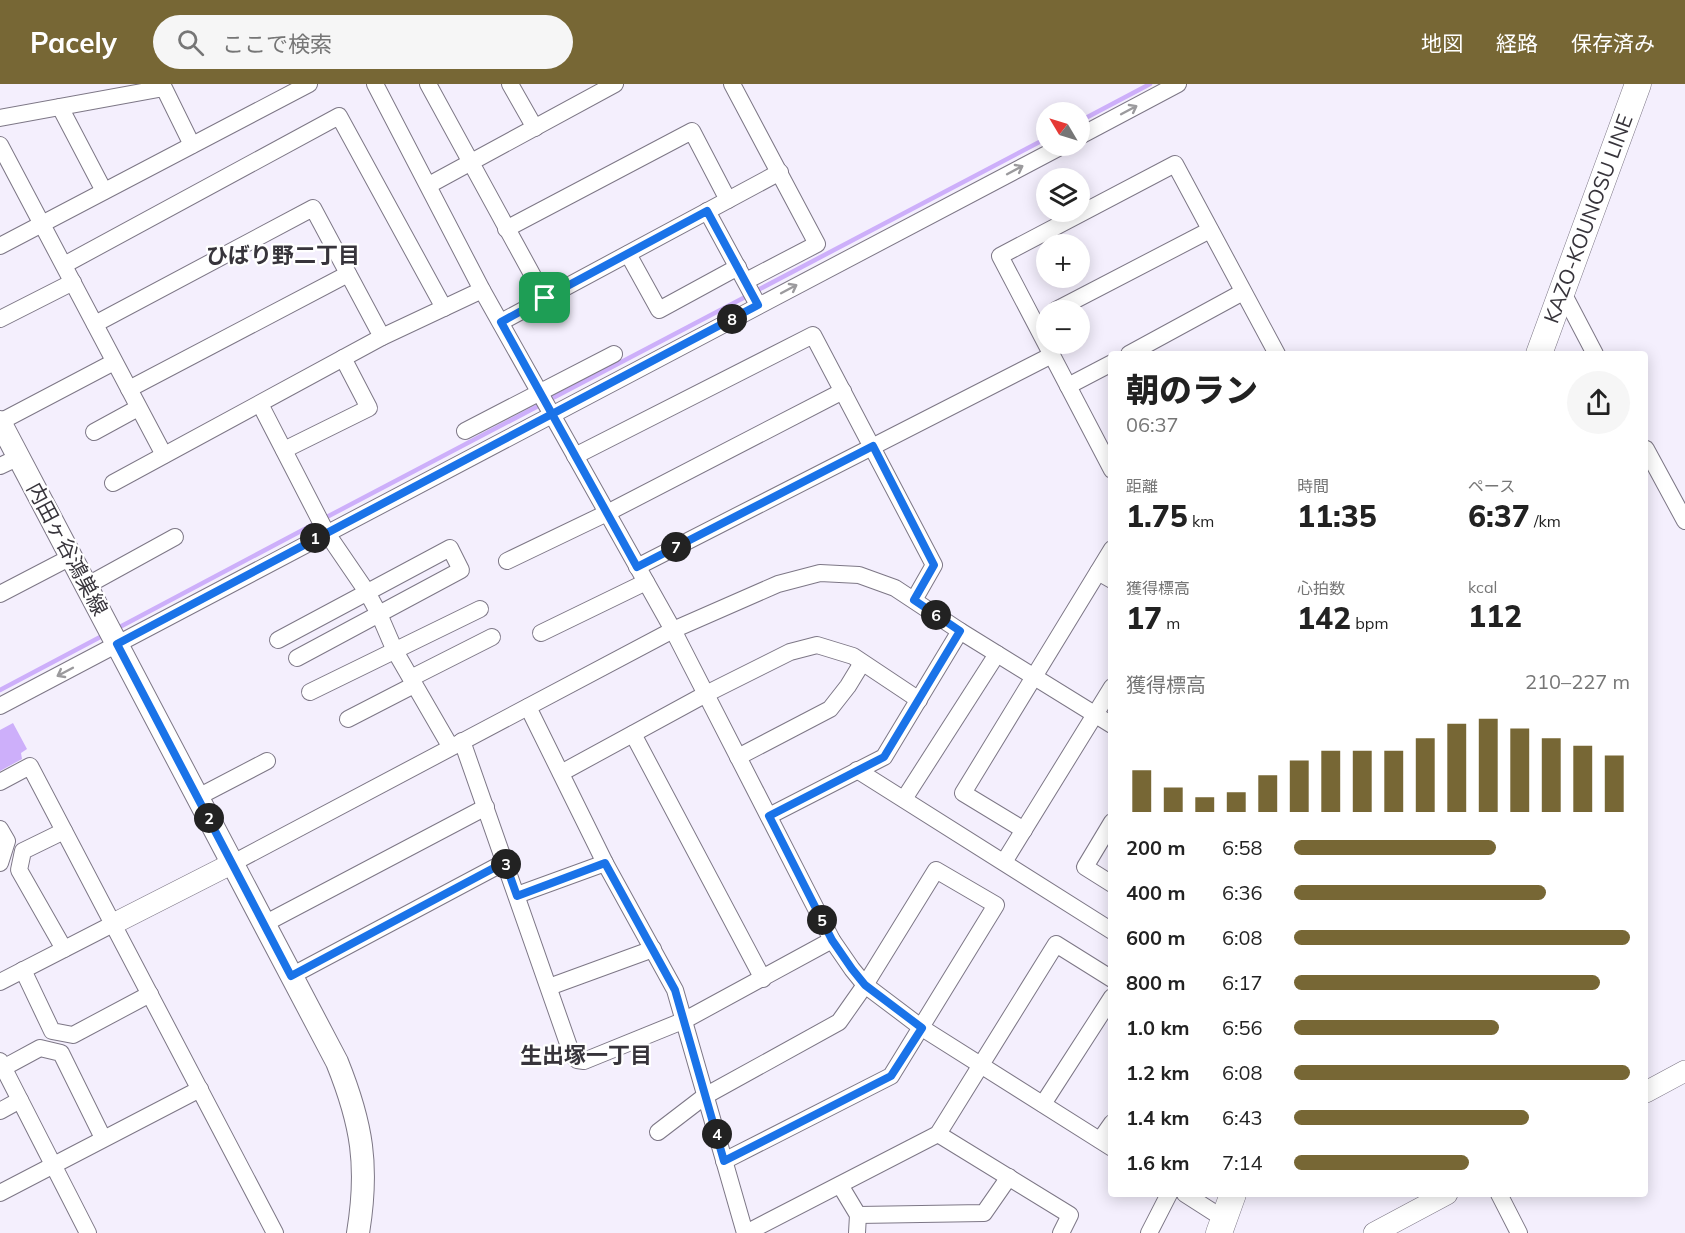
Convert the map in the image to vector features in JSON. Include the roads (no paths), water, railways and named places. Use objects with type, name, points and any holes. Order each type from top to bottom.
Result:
[{"type":"main road","name":"KAZO-KOUNOSU LINE","points":[[1540,351],[1638,84]]},
{"type":"main road","name":"内田ヶ谷鴻巣線","points":[[0,422],[9,462],[71,557],[337,1062],[351,1096],[360,1129],[364,1178],[358,1233]]},
{"type":"main road","points":[[1221,1226],[1232,1197]]},
{"type":"street","points":[[0,246],[309,84]]},
{"type":"street","points":[[375,84],[483,290],[673,630],[832,940],[865,985],[922,1028],[1106,1144]]},
{"type":"street","points":[[428,84],[545,298]]},
{"type":"street","points":[[510,84],[535,128]]},
{"type":"street","points":[[429,185],[535,128],[596,88],[615,84]]},
{"type":"street","points":[[628,254],[659,310],[817,244],[732,84]]},
{"type":"street","points":[[1090,131],[1178,84]]},
{"type":"street","points":[[0,118],[164,88],[192,145]]},
{"type":"street","points":[[60,107],[104,191]]},
{"type":"street","points":[[64,265],[339,116],[444,308]]},
{"type":"street","points":[[506,229],[692,131],[728,200]]},
{"type":"street","points":[[0,145],[165,455]]},
{"type":"street","points":[[0,706],[326,532],[1043,156]]},
{"type":"street","points":[[1036,310],[1000,256],[1175,164],[1275,351]]},
{"type":"street","points":[[501,322],[780,172]]},
{"type":"street","points":[[95,324],[313,208],[382,337]]},
{"type":"street","points":[[707,211],[758,305]]},
{"type":"street","points":[[1075,300],[1210,230]]},
{"type":"street","points":[[129,389],[348,274]]},
{"type":"street","points":[[0,319],[73,282]]},
{"type":"street","points":[[113,483],[382,337],[483,290]]},
{"type":"street","points":[[1562,291],[1593,351]]},
{"type":"street","points":[[1135,351],[1243,292]]},
{"type":"street","points":[[575,456],[813,335],[934,565],[914,600]]},
{"type":"street","points":[[465,432],[614,354]]},
{"type":"street","points":[[637,567],[1052,356],[1068,387],[1106,448]]},
{"type":"street","points":[[284,450],[369,408],[343,358]]},
{"type":"street","points":[[0,422],[114,362]]},
{"type":"street","points":[[1068,387],[1108,365]]},
{"type":"street","points":[[507,561],[607,513],[843,391]]},
{"type":"street","points":[[260,404],[326,532],[367,592],[395,651],[413,682],[456,744],[486,807],[572,1055],[577,1060],[584,1061],[685,1020],[832,940]]},
{"type":"street","points":[[94,432],[138,408]]},
{"type":"street","points":[[1648,453],[1685,521]]},
{"type":"street","points":[[86,586],[175,537]]},
{"type":"street","points":[[278,640],[450,548],[461,570],[297,658]]},
{"type":"street","points":[[0,594],[71,557]]},
{"type":"street","points":[[0,982],[233,863],[673,630],[778,584],[820,573],[859,575],[895,588],[1108,723]]},
{"type":"street","points":[[1024,830],[963,793],[1035,676],[1105,576]]},
{"type":"street","points":[[541,633],[646,582]]},
{"type":"street","points":[[310,692],[480,609]]},
{"type":"street","points":[[769,816],[884,757],[960,631]]},
{"type":"street","points":[[348,719],[492,637]]},
{"type":"street","points":[[561,773],[706,694],[790,652],[817,645],[853,656],[919,700]]},
{"type":"street","points":[[904,799],[997,654]]},
{"type":"street","points":[[738,757],[830,709],[862,663]]},
{"type":"street","points":[[1004,862],[1108,693]]},
{"type":"street","points":[[528,707],[605,863],[675,990],[746,1233],[938,1134],[1056,944],[1108,976]]},
{"type":"street","points":[[633,734],[763,979]]},
{"type":"street","points":[[198,797],[267,761]]},
{"type":"street","points":[[0,782],[30,766],[275,1233]]},
{"type":"street","points":[[857,770],[1108,928]]},
{"type":"street","points":[[264,924],[486,807]]},
{"type":"street","points":[[1108,829],[1085,867],[1108,881]]},
{"type":"street","points":[[0,830],[7,841],[0,863]]},
{"type":"street","points":[[64,831],[22,851],[19,870],[64,949]]},
{"type":"street","points":[[291,976],[505,862]]},
{"type":"street","points":[[517,896],[605,863]]},
{"type":"street","points":[[658,1132],[705,1096],[839,1022],[865,985],[936,870],[996,905],[891,1076],[724,1161]]},
{"type":"street","points":[[549,987],[653,949]]},
{"type":"street","points":[[23,970],[52,1031],[73,1035],[150,994]]},
{"type":"street","points":[[1043,1104],[1108,1002]]},
{"type":"street","points":[[88,1233],[2,1064],[40,1048],[61,1053],[104,1138]]},
{"type":"street","points":[[1648,1091],[1685,1071]]},
{"type":"street","points":[[0,1193],[200,1089]]},
{"type":"street","points":[[0,1111],[20,1100]]},
{"type":"street","points":[[938,1134],[1070,1215],[1061,1233]]},
{"type":"street","points":[[858,1215],[984,1213],[1009,1177]]},
{"type":"street","points":[[840,1185],[858,1215],[857,1233]]},
{"type":"street","points":[[1149,1233],[1167,1197]]},
{"type":"street","points":[[1188,1197],[1221,1226]]},
{"type":"street","points":[[1374,1233],[1441,1197]]},
{"type":"street","points":[[1501,1197],[1519,1233]]},
{"type":"waterway","points":[[1090,116],[1150,84]]},
{"type":"waterway","points":[[756,291],[1036,144]]},
{"type":"waterway","points":[[549,400],[749,295]]},
{"type":"waterway","points":[[323,519],[542,404]]},
{"type":"waterway","points":[[116,629],[316,523]]},
{"type":"waterway","points":[[0,690],[104,635]]},
{"type":"district","name":"ひばり野二丁目","points":[[283,255]]},
{"type":"district","name":"生出塚一丁目","points":[[586,1055]]}]
